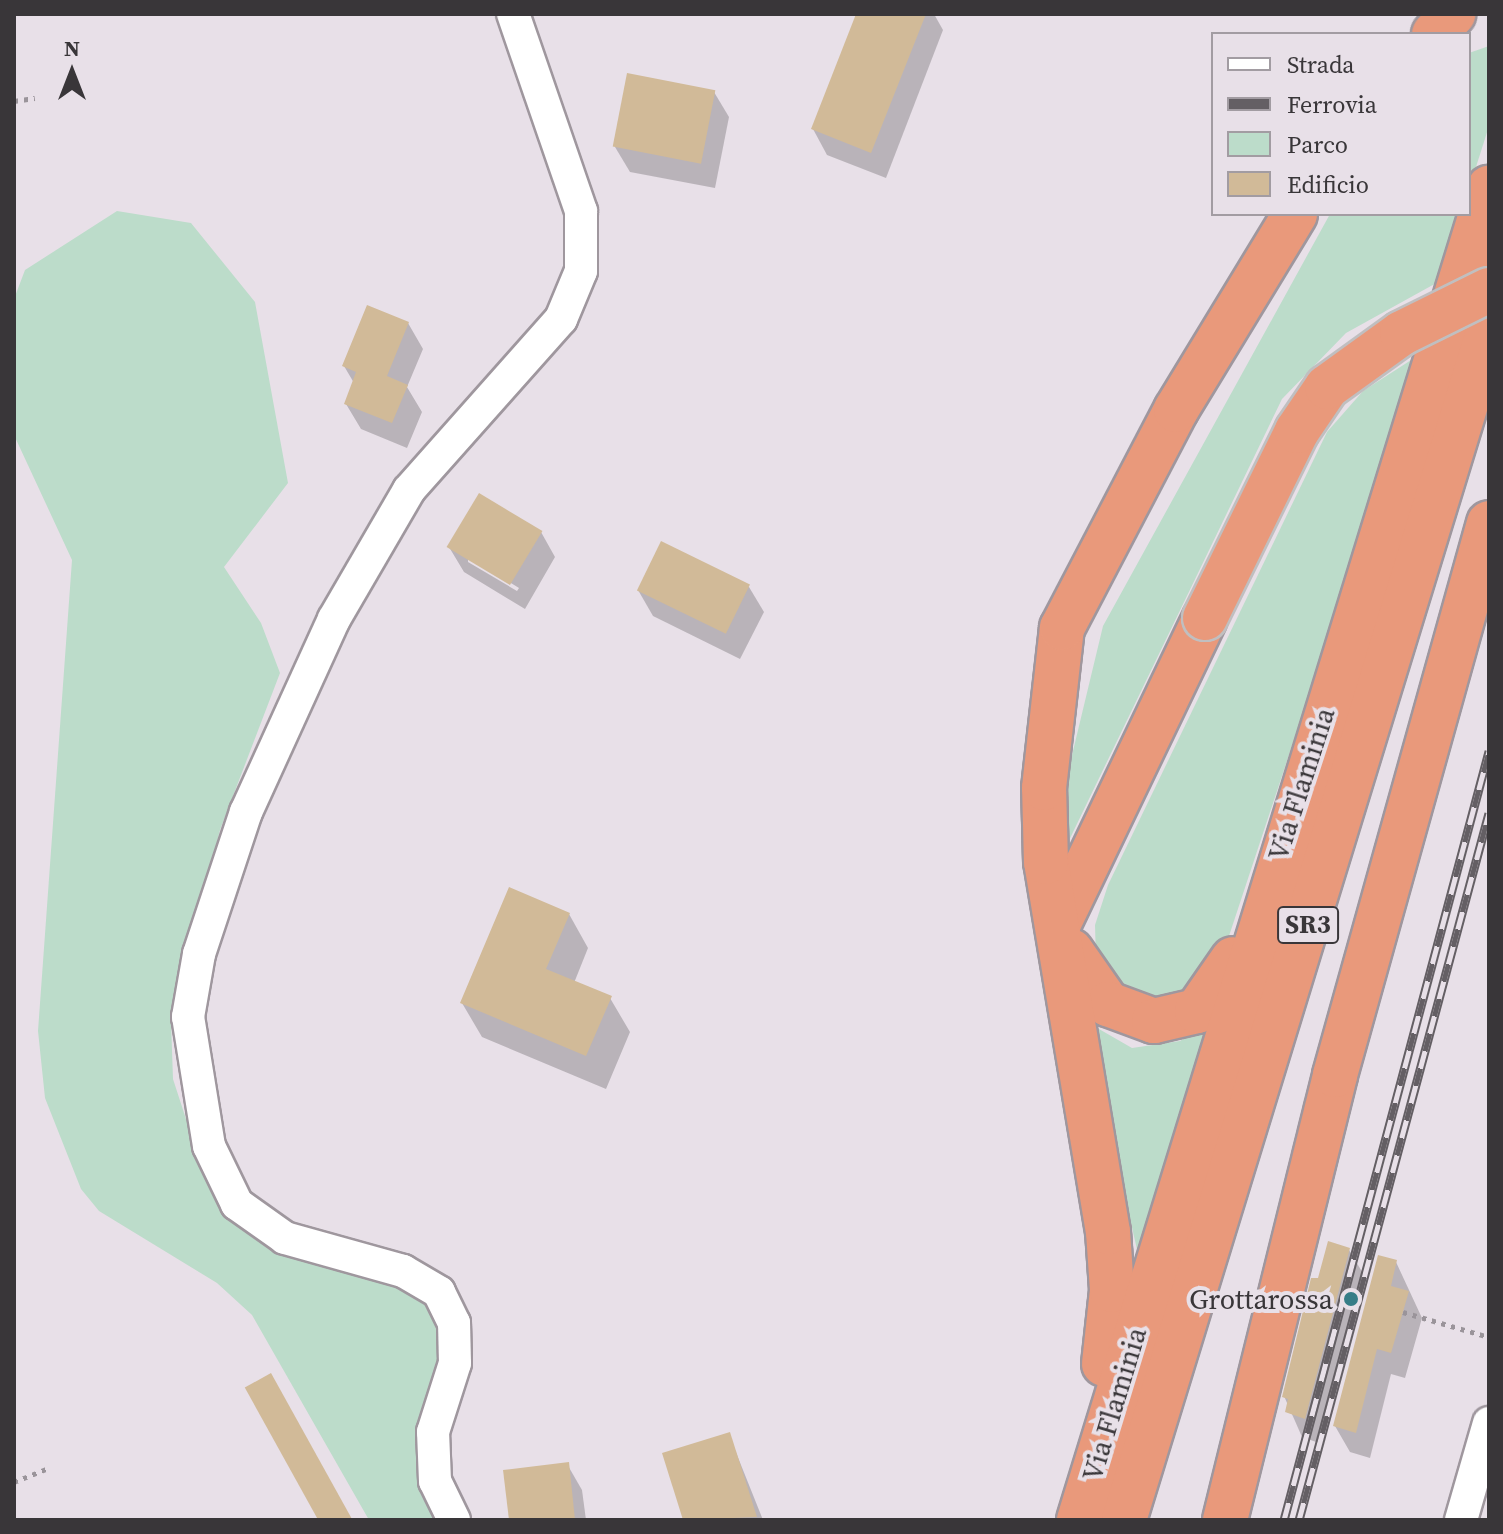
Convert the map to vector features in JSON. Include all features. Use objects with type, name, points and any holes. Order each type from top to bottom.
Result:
[{"type":"highway","points":[[1436,32],[1453,14]]},
{"type":"highway","name":"Via Flaminia","points":[[1079,1520],[1264,901],[1489,188]]},
{"type":"highway","points":[[1079,1520],[1112,1268],[1058,925],[1048,887],[1044,788],[1062,628],[1176,410],[1294,216]]},
{"type":"highway","points":[[1058,925],[1297,431],[1327,387],[1402,333],[1489,290]]},
{"type":"highway","name":"Via Flaminia","points":[[1124,1520],[1489,329]]},
{"type":"highway","points":[[1225,1520],[1382,909],[1489,523]]},
{"type":"highway","points":[[1058,925],[1083,976],[1108,1004],[1140,1019],[1170,1020],[1207,1002],[1264,901]]},
{"type":"street","points":[[454,1520],[435,1481],[433,1432],[455,1363],[454,1323],[439,1292],[403,1271],[285,1238],[237,1204],[209,1146],[188,1017],[199,954],[246,812],[334,619],[409,490],[561,319],[581,271],[581,211],[513,14]]},
{"type":"street","points":[[1461,1520],[1489,1423]]},
{"type":"path","points":[[14,101],[35,98]]},
{"type":"path","points":[[1403,1312],[1489,1337]]},
{"type":"path","points":[[14,1482],[49,1468]]},
{"type":"green space","points":[[1489,46],[1489,126],[1471,183],[1471,52]]},
{"type":"green space","points":[[117,211],[191,223],[255,302],[288,483],[224,567],[261,623],[280,673],[220,830],[171,1021],[173,1079],[197,1153],[225,1200],[381,1274],[442,1313],[437,1520],[369,1520],[252,1315],[217,1283],[99,1211],[81,1189],[45,1098],[38,1031],[72,560],[14,435],[14,299],[25,270]]},
{"type":"green space","points":[[1329,216],[1460,216],[1440,281],[1346,333],[1282,399],[1061,857],[1067,776],[1103,626]]},
{"type":"green space","points":[[1422,353],[1228,939],[1204,986],[1138,1005],[1096,961],[1095,925],[1108,885],[1327,432],[1363,391]]},
{"type":"green space","points":[[1081,1006],[1092,1025],[1132,1048],[1180,1041],[1217,1018],[1139,1258]]},
{"type":"building","points":[[856,14],[926,14],[871,153],[811,129]]},
{"type":"building","points":[[627,73],[715,90],[701,164],[613,147]]},
{"type":"building","points":[[367,305],[409,322],[387,376],[408,385],[392,423],[344,404],[356,372],[342,366]]},
{"type":"building","points":[[479,493],[542,531],[510,585],[447,547]]},
{"type":"building","points":[[661,541],[750,584],[726,634],[637,590]]},
{"type":"building","points":[[509,887],[570,913],[546,969],[612,996],[586,1056],[460,1003]]},
{"type":"building","points":[[1328,1241],[1350,1248],[1305,1419],[1285,1412],[1288,1399],[1282,1397],[1311,1278],[1318,1278]]},
{"type":"building","points":[[1378,1255],[1397,1260],[1391,1286],[1409,1291],[1391,1353],[1377,1349],[1356,1433],[1333,1426]]},
{"type":"building","points":[[271,1373],[352,1519],[318,1520],[245,1388]]},
{"type":"building","points":[[730,1432],[757,1517],[683,1520],[662,1453]]},
{"type":"building","points":[[569,1462],[575,1520],[509,1520],[503,1470]]},
{"type":"railway","points":[[1284,1520],[1489,751]]},
{"type":"railway","points":[[1299,1520],[1489,813]]},
{"type":"place","name":"Grottarossa","points":[[1351,1299]]}]
